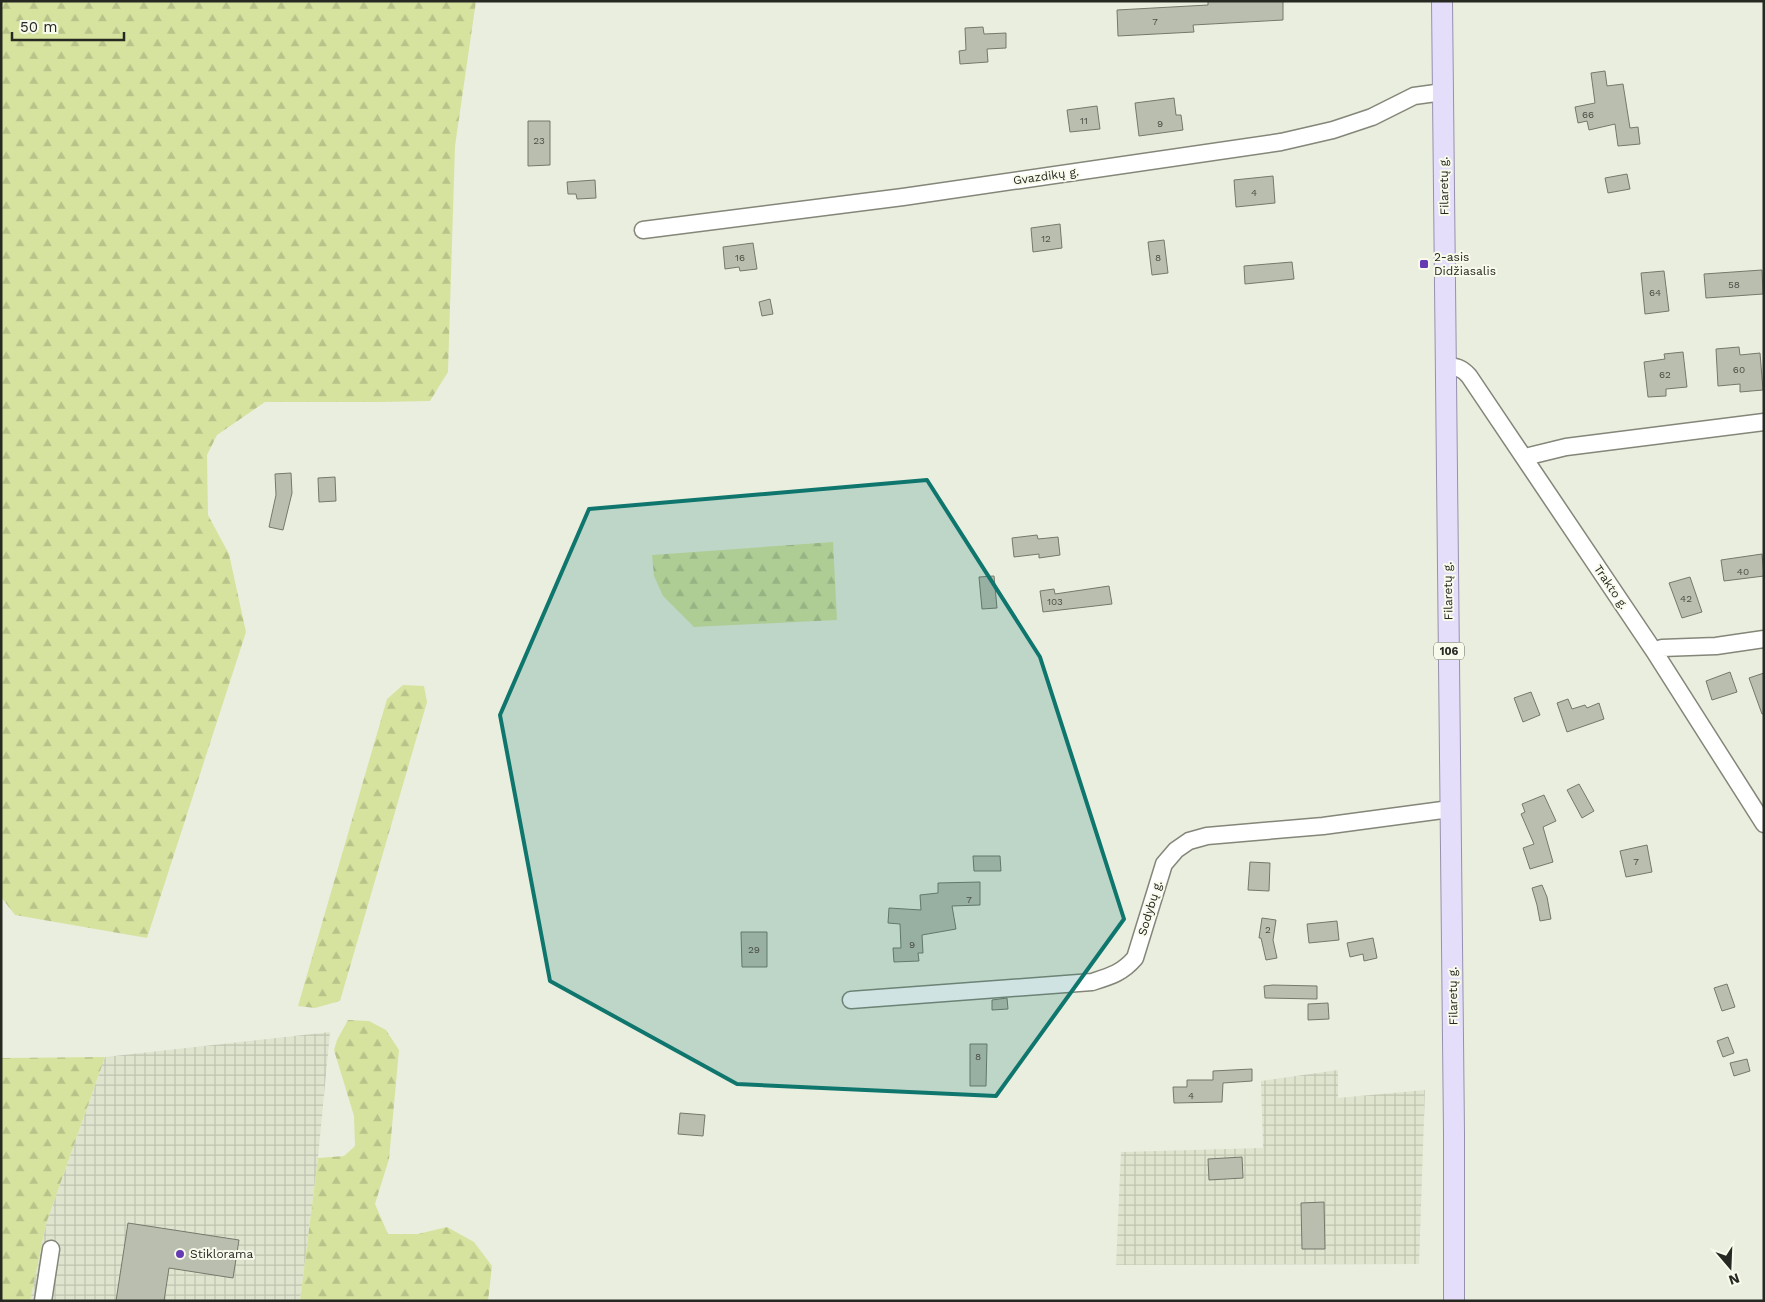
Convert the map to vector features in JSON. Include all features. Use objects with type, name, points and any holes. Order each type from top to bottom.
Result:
[{"type":"main road","name":"Filaretų g.","points":[[1442,1],[1454,1301]]},
{"type":"street","name":"Gvazdikų g.","points":[[643,230],[903,197],[1281,142],[1333,130],[1372,117],[1414,96],[1442,92]]},
{"type":"street","name":"Trakto g.","points":[[1445,366],[1454,366],[1462,369],[1469,376],[1654,651],[1764,824]]},
{"type":"street","points":[[1525,457],[1566,448],[1764,422]]},
{"type":"street","points":[[1654,651],[1662,648],[1716,646],[1764,640]]},
{"type":"street","name":"Sodybų g.","points":[[851,1000],[1092,982],[1114,976],[1126,968],[1135,958],[1164,864],[1176,850],[1189,841],[1207,836],[1323,826],[1450,809]]},
{"type":"street","points":[[43,1301],[51,1249]]},
{"type":"highlighted area","points":[[927,480],[1040,657],[1124,919],[996,1096],[737,1084],[550,981],[500,715],[589,509]]},
{"type":"shaded area","points":[[330,1032],[318,1158],[300,1301],[30,1301],[46,1224],[105,1057]]},
{"type":"shaded area","points":[[1338,1070],[1338,1098],[1425,1090],[1419,1264],[1116,1265],[1121,1152],[1263,1148],[1261,1081]]},
{"type":"green space","points":[[1,1],[476,1],[455,146],[448,372],[430,401],[265,402],[217,435],[207,455],[208,515],[229,554],[246,632],[147,938],[15,915],[1,897]]},
{"type":"green space","points":[[833,542],[837,620],[694,627],[663,596],[654,576],[652,555]]},
{"type":"green space","points":[[403,685],[424,686],[427,702],[340,1001],[315,1008],[298,1006],[387,699]]},
{"type":"green space","points":[[348,1020],[369,1021],[386,1030],[399,1050],[389,1159],[375,1204],[388,1234],[418,1234],[447,1227],[474,1242],[492,1266],[488,1301],[300,1301],[318,1158],[344,1156],[355,1146],[354,1116],[334,1050],[337,1040]]},
{"type":"green space","points":[[105,1057],[46,1224],[30,1301],[1,1301],[1,1058]]},
{"type":"building","points":[[1208,1],[1283,1],[1283,20],[1193,25],[1194,32],[1118,36],[1117,10],[1208,5]]},
{"type":"building","points":[[983,27],[984,34],[1006,33],[1006,48],[987,49],[988,62],[960,64],[959,51],[966,50],[965,28]]},
{"type":"building","points":[[1605,71],[1607,86],[1623,84],[1630,128],[1638,127],[1640,144],[1618,146],[1615,124],[1589,130],[1587,121],[1578,123],[1575,107],[1595,103],[1591,73]]},
{"type":"building","points":[[1174,98],[1176,115],[1181,115],[1183,130],[1139,136],[1135,103]]},
{"type":"building","points":[[1097,106],[1100,129],[1070,132],[1067,110]]},
{"type":"building","points":[[528,121],[550,121],[550,165],[528,166]]},
{"type":"building","points":[[1627,174],[1630,189],[1608,193],[1605,178]]},
{"type":"building","points":[[1273,176],[1275,203],[1236,207],[1234,180]]},
{"type":"building","points":[[595,180],[596,198],[577,199],[576,194],[568,194],[567,182]]},
{"type":"building","points":[[1060,224],[1062,248],[1033,252],[1031,228]]},
{"type":"building","points":[[1164,240],[1168,273],[1152,275],[1148,242]]},
{"type":"building","points":[[753,243],[757,269],[740,271],[739,267],[725,269],[723,247]]},
{"type":"building","points":[[1292,262],[1294,279],[1245,284],[1244,266]]},
{"type":"building","points":[[1762,270],[1763,294],[1706,298],[1704,274]]},
{"type":"building","points":[[1664,271],[1669,311],[1645,314],[1641,273]]},
{"type":"building","points":[[770,299],[773,314],[762,316],[759,302]]},
{"type":"building","points":[[1739,347],[1740,355],[1760,353],[1763,390],[1740,392],[1740,384],[1718,386],[1716,349]]},
{"type":"building","points":[[1683,352],[1687,387],[1666,389],[1666,396],[1648,397],[1644,362],[1665,359],[1664,354]]},
{"type":"building","points":[[291,473],[292,493],[283,530],[269,527],[276,495],[275,474]]},
{"type":"building","points":[[335,477],[336,501],[319,502],[318,478]]},
{"type":"building","points":[[1037,535],[1038,539],[1058,537],[1060,555],[1039,558],[1039,554],[1014,557],[1012,538]]},
{"type":"building","points":[[1762,554],[1764,576],[1724,581],[1721,560]]},
{"type":"building","points":[[994,576],[997,608],[982,609],[979,577]]},
{"type":"building","points":[[1690,577],[1702,612],[1682,618],[1669,583]]},
{"type":"building","points":[[1109,586],[1112,604],[1043,612],[1040,591],[1054,589],[1055,594]]},
{"type":"building","points":[[1730,672],[1737,692],[1712,700],[1706,681]]},
{"type":"building","points":[[1764,673],[1764,714],[1762,714],[1749,678]]},
{"type":"building","points":[[1531,692],[1540,715],[1523,722],[1514,698]]},
{"type":"building","points":[[1568,699],[1572,709],[1585,705],[1587,708],[1599,703],[1604,719],[1567,732],[1557,703]]},
{"type":"building","points":[[1579,784],[1594,811],[1582,818],[1567,790]]},
{"type":"building","points":[[1544,795],[1556,821],[1543,827],[1553,862],[1530,869],[1523,848],[1534,844],[1521,814],[1525,812],[1522,804]]},
{"type":"building","points":[[1647,845],[1652,872],[1626,877],[1620,851]]},
{"type":"building","points":[[973,856],[1000,856],[1001,871],[974,871]]},
{"type":"building","points":[[1250,862],[1270,863],[1269,891],[1248,890]]},
{"type":"building","points":[[980,882],[980,905],[952,906],[956,929],[922,935],[923,953],[918,953],[919,961],[894,962],[893,948],[901,948],[900,924],[888,923],[889,908],[921,910],[920,895],[938,893],[938,883]]},
{"type":"building","points":[[1542,885],[1547,897],[1551,919],[1540,921],[1532,888]]},
{"type":"building","points":[[1262,918],[1276,920],[1273,940],[1277,958],[1266,960],[1261,938],[1259,938]]},
{"type":"building","points":[[1337,921],[1339,940],[1309,943],[1307,924]]},
{"type":"building","points":[[741,932],[767,932],[767,967],[742,967]]},
{"type":"building","points":[[1373,938],[1377,958],[1364,961],[1363,954],[1350,957],[1347,943]]},
{"type":"building","points":[[1727,984],[1735,1007],[1722,1011],[1714,988]]},
{"type":"building","points":[[1264,986],[1317,986],[1317,999],[1265,998]]},
{"type":"building","points":[[1007,998],[1008,1009],[992,1010],[992,1000]]},
{"type":"building","points":[[1328,1003],[1329,1019],[1308,1020],[1308,1004]]},
{"type":"building","points":[[1728,1037],[1734,1053],[1723,1057],[1717,1041]]},
{"type":"building","points":[[970,1044],[987,1044],[986,1086],[970,1086]]},
{"type":"building","points":[[1747,1059],[1750,1071],[1734,1076],[1730,1063]]},
{"type":"building","points":[[1252,1069],[1252,1081],[1223,1083],[1222,1102],[1174,1103],[1173,1087],[1187,1087],[1187,1080],[1213,1080],[1213,1071]]},
{"type":"building","points":[[680,1113],[705,1115],[703,1136],[678,1134]]},
{"type":"building","points":[[1242,1157],[1243,1178],[1209,1180],[1208,1159]]},
{"type":"building","points":[[1324,1202],[1325,1249],[1302,1249],[1301,1203]]},
{"type":"building","name":"Stiklorama","points":[[128,1223],[239,1240],[233,1278],[169,1268],[164,1301],[116,1301]]},
{"type":"place","name":"2-asis Didžiasalis","points":[[1424,264]]},
{"type":"place","name":"Stiklorama","points":[[180,1254]]}]
